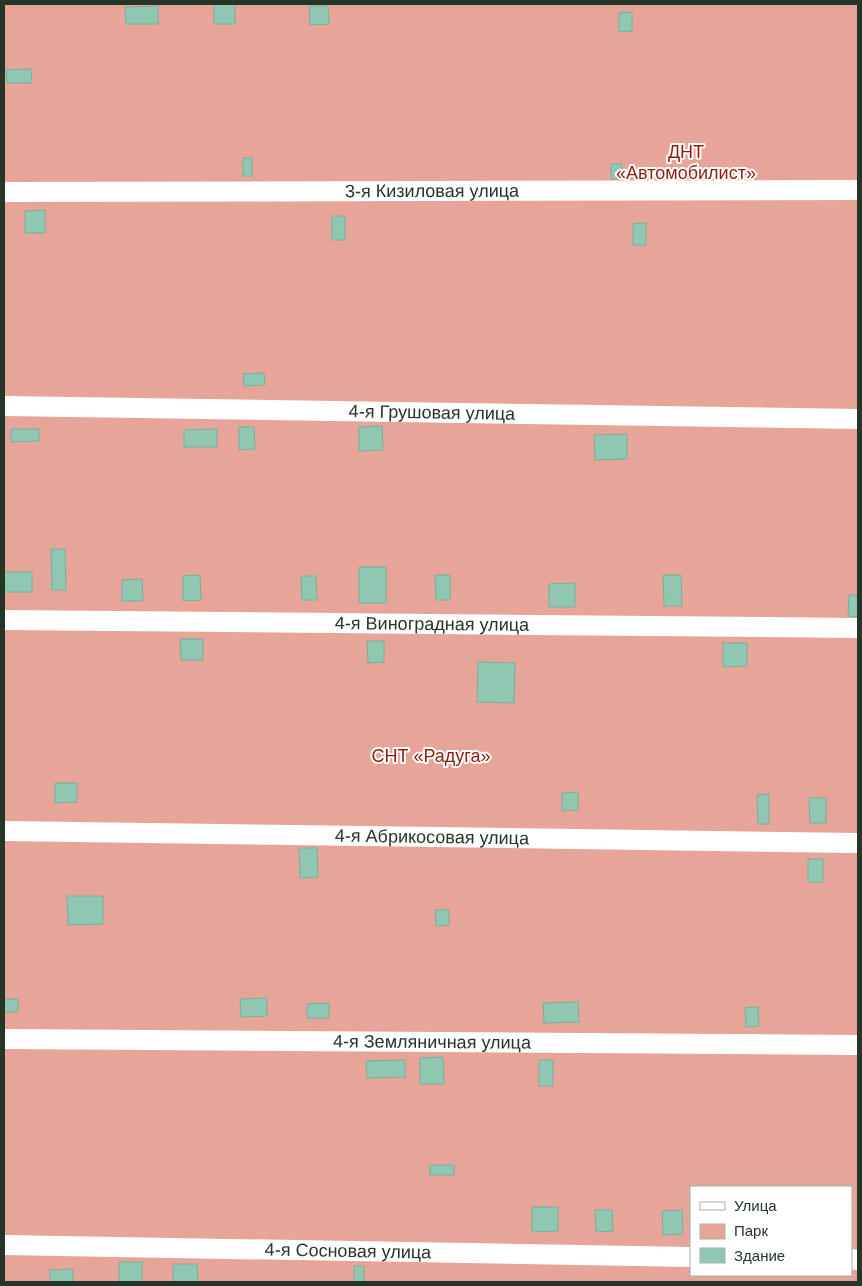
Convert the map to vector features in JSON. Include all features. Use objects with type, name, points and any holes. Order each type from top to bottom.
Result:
[{"type":"street","name":"3-я Кизиловая улица","points":[[4,192],[858,190]]},
{"type":"street","name":"4-я Грушовая улица","points":[[4,406],[858,419]]},
{"type":"street","name":"4-я Виноградная улица","points":[[4,620],[858,628]]},
{"type":"street","name":"4-я Абрикосовая улица","points":[[4,831],[858,843]]},
{"type":"street","name":"4-я Земляничная улица","points":[[4,1039],[858,1045]]},
{"type":"street","name":"4-я Сосновая улица","points":[[4,1244],[690,1257]]},
{"type":"green space","name":"СНТ «Радуга»","points":[[4,4],[858,4],[858,1282],[4,1282]]},
{"type":"building","points":[[214,4],[235,4],[235,24],[214,24]]},
{"type":"building","points":[[158,6],[158,24],[126,24],[125,7]]},
{"type":"building","points":[[309,6],[328,6],[329,24],[310,25]]},
{"type":"building","points":[[632,12],[632,31],[619,32],[619,13]]},
{"type":"building","points":[[31,69],[32,83],[7,83],[6,70]]},
{"type":"building","points":[[243,158],[252,158],[252,176],[243,176]]},
{"type":"building","points":[[611,164],[622,164],[622,179],[611,179]]},
{"type":"building","points":[[45,210],[45,233],[25,233],[25,211]]},
{"type":"building","points":[[332,216],[345,216],[345,240],[332,240]]},
{"type":"building","points":[[646,223],[646,245],[633,245],[633,224]]},
{"type":"building","points":[[264,373],[265,385],[244,386],[243,374]]},
{"type":"building","points":[[382,426],[383,450],[359,451],[359,427]]},
{"type":"building","points":[[239,427],[254,427],[255,449],[239,450]]},
{"type":"building","points":[[11,429],[39,429],[39,441],[11,442]]},
{"type":"building","points":[[217,429],[217,447],[184,447],[184,430]]},
{"type":"building","points":[[627,434],[627,459],[595,460],[594,435]]},
{"type":"building","points":[[51,549],[65,549],[66,590],[52,590]]},
{"type":"building","points":[[359,567],[386,567],[386,603],[359,603]]},
{"type":"building","points":[[4,572],[32,572],[32,592],[4,592]]},
{"type":"building","points":[[200,575],[201,600],[183,601],[183,576]]},
{"type":"building","points":[[435,575],[450,575],[450,600],[436,600]]},
{"type":"building","points":[[663,575],[681,575],[682,606],[664,606]]},
{"type":"building","points":[[301,576],[316,576],[317,600],[302,600]]},
{"type":"building","points":[[142,579],[143,601],[122,601],[122,580]]},
{"type":"building","points":[[575,583],[575,607],[549,607],[549,584]]},
{"type":"building","points":[[849,595],[858,595],[858,617],[848,616]]},
{"type":"building","points":[[180,639],[203,639],[203,660],[181,660]]},
{"type":"building","points":[[367,641],[384,641],[384,662],[368,663]]},
{"type":"building","points":[[723,643],[747,643],[747,666],[723,667]]},
{"type":"building","points":[[478,662],[515,663],[514,703],[477,702]]},
{"type":"building","points":[[55,783],[77,783],[77,802],[55,803]]},
{"type":"building","points":[[578,792],[578,810],[562,811],[562,793]]},
{"type":"building","points":[[769,794],[769,824],[758,824],[757,795]]},
{"type":"building","points":[[809,798],[826,798],[826,823],[810,823]]},
{"type":"building","points":[[299,848],[317,848],[318,877],[300,878]]},
{"type":"building","points":[[808,859],[823,859],[823,882],[808,882]]},
{"type":"building","points":[[67,896],[103,896],[103,924],[68,925]]},
{"type":"building","points":[[435,910],[449,910],[449,925],[436,926]]},
{"type":"building","points":[[267,998],[267,1016],[241,1017],[240,999]]},
{"type":"building","points":[[4,999],[18,999],[18,1012],[4,1012]]},
{"type":"building","points":[[578,1002],[579,1022],[544,1023],[543,1003]]},
{"type":"building","points":[[329,1003],[329,1018],[307,1018],[307,1004]]},
{"type":"building","points":[[758,1007],[759,1026],[746,1027],[745,1008]]},
{"type":"building","points":[[443,1057],[444,1084],[420,1084],[420,1058]]},
{"type":"building","points":[[405,1060],[405,1077],[367,1078],[366,1061]]},
{"type":"building","points":[[539,1060],[553,1060],[553,1086],[539,1086]]},
{"type":"building","points":[[430,1165],[454,1165],[454,1175],[430,1175]]},
{"type":"building","points":[[532,1207],[558,1207],[558,1231],[532,1232]]},
{"type":"building","points":[[595,1210],[612,1210],[613,1231],[596,1232]]},
{"type":"building","points":[[682,1210],[683,1234],[663,1235],[662,1211]]},
{"type":"building","points":[[119,1262],[142,1262],[142,1282],[119,1282]]},
{"type":"building","points":[[173,1264],[197,1264],[198,1282],[173,1282]]},
{"type":"building","points":[[354,1266],[364,1266],[364,1282],[354,1282]]},
{"type":"building","points":[[73,1269],[73,1282],[50,1282],[50,1270]]},
{"type":"park label","name":"ДНТ «Автомобилист»","points":[[686,162]]}]
